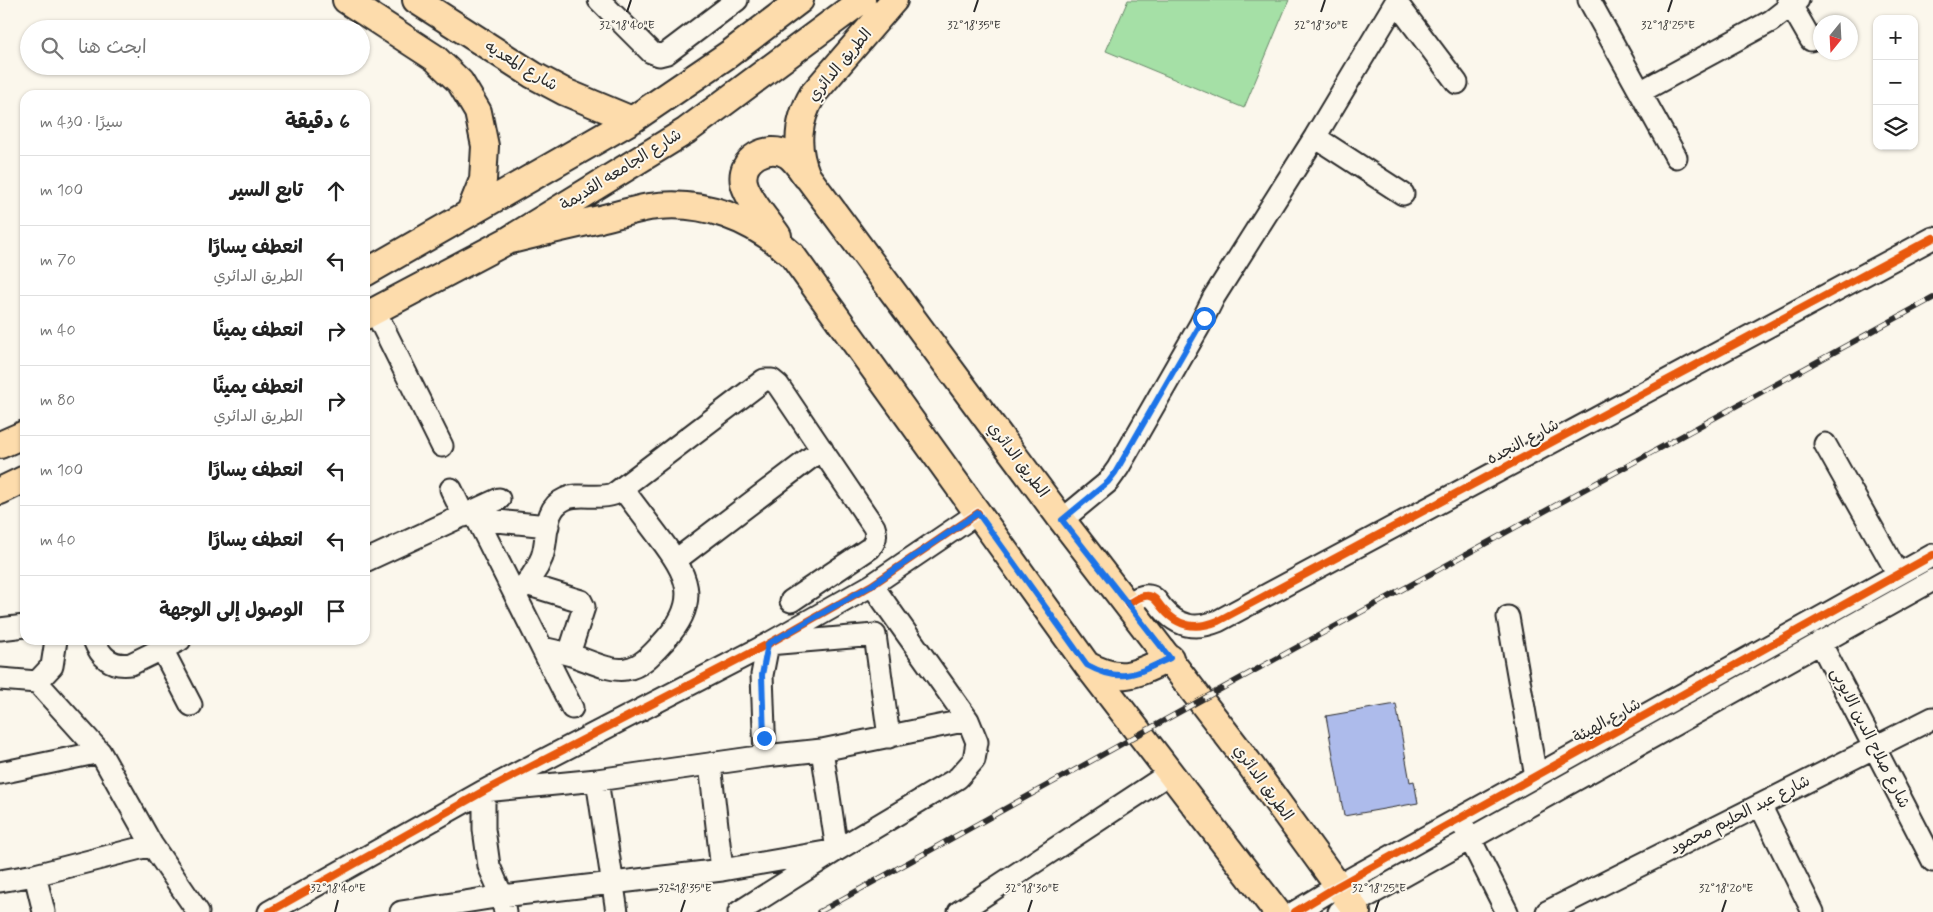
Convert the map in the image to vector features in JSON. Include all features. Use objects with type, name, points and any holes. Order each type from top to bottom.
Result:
[{"type":"main road","points":[[346,0],[435,58],[460,82],[478,112],[486,146],[483,180],[470,212]]},
{"type":"main road","name":"شارع المعديه","points":[[416,0],[533,75],[574,96],[632,120]]},
{"type":"main road","points":[[370,270],[632,120],[729,54],[800,0]]},
{"type":"main road","name":"شارع الجامعه القديمة","points":[[370,314],[507,241],[686,131],[862,0]]},
{"type":"main road","name":"الطريق الدائري","points":[[894,0],[812,94],[806,104],[799,126],[798,139],[800,158],[806,176],[1062,520],[1170,658],[1248,762],[1346,904]]},
{"type":"main road","points":[[806,176],[789,156],[777,151],[764,151],[752,158],[745,169],[744,182],[749,195],[1087,665],[1277,912]]},
{"type":"main road","points":[[507,241],[648,207],[682,205],[734,216],[765,233],[792,255]]},
{"type":"main road","points":[[0,491],[20,481]]},
{"type":"main road","points":[[1087,665],[1103,673],[1120,676],[1137,674],[1170,658]]},
{"type":"street","points":[[599,0],[622,10],[651,52],[663,54],[667,53],[737,0]]},
{"type":"street","points":[[1589,0],[1676,157]]},
{"type":"street","points":[[1062,520],[1108,482],[1118,468],[1214,297],[1315,137],[1397,1],[1457,83]]},
{"type":"street","points":[[1640,92],[1771,21],[1792,2],[1811,40]]},
{"type":"street","points":[[1315,137],[1403,194]]},
{"type":"street","name":"شارع النجده","points":[[1128,604],[1144,596],[1149,596],[1154,598],[1172,618],[1187,626],[1207,626],[1218,621],[1933,238]]},
{"type":"street","points":[[370,314],[412,384],[442,446]]},
{"type":"street","points":[[521,589],[536,571],[542,556],[552,509],[566,498],[574,496],[595,498],[608,496],[622,488],[764,380],[768,380],[778,384],[874,526],[876,538],[870,548],[791,601]]},
{"type":"street","points":[[1825,444],[1898,574]]},
{"type":"street","points":[[676,560],[822,449]]},
{"type":"street","points":[[542,648],[569,654],[615,670],[626,670],[637,666],[646,658],[669,636],[678,623],[685,608],[687,592],[685,576],[676,560],[622,488]]},
{"type":"street","points":[[451,489],[521,589],[542,648],[572,708]]},
{"type":"street","points":[[370,559],[471,515],[498,499]]},
{"type":"street","points":[[269,912],[484,792],[768,644],[872,585],[978,513]]},
{"type":"street","points":[[471,515],[548,526]]},
{"type":"street","name":"شارع الهيئة","points":[[1296,912],[1346,904],[1465,829],[1536,777],[1933,555]]},
{"type":"street","name":"شارع الهيئة","points":[[1465,829],[1820,642],[1933,580]]},
{"type":"street","points":[[739,912],[837,850],[958,778],[974,760],[977,742],[968,720],[872,585]]},
{"type":"street","points":[[521,589],[581,601],[583,610],[569,654]]},
{"type":"street","points":[[1508,617],[1536,777]]},
{"type":"street","points":[[768,644],[876,635],[897,620]]},
{"type":"street","points":[[0,628],[20,626]]},
{"type":"street","points":[[876,635],[888,737]]},
{"type":"street","name":"شارع صلاح الدين الايوبى","points":[[1820,642],[1933,861]]},
{"type":"street","points":[[765,756],[762,675],[768,644]]},
{"type":"street","points":[[37,682],[52,666],[55,645]]},
{"type":"street","points":[[97,645],[102,655],[108,660],[123,665],[131,664],[169,645]]},
{"type":"street","points":[[171,645],[191,705]]},
{"type":"street","points":[[0,679],[37,682],[100,752],[152,845],[198,912]]},
{"type":"street","name":"شارع عبد الحليم محمود","points":[[1547,912],[1933,718]]},
{"type":"street","points":[[484,792],[597,780],[765,756],[822,750],[968,720]]},
{"type":"street","points":[[822,750],[837,850]]},
{"type":"street","points":[[0,773],[100,752]]},
{"type":"street","points":[[710,764],[722,870]]},
{"type":"street","points":[[959,912],[1170,773]]},
{"type":"street","points":[[597,780],[617,912]]},
{"type":"street","points":[[484,792],[484,830],[489,866],[503,904]]},
{"type":"street","points":[[1760,805],[1813,912]]},
{"type":"street","points":[[1465,829],[1507,912]]},
{"type":"street","points":[[0,880],[35,875],[152,845]]},
{"type":"street","points":[[401,912],[503,904],[613,884],[722,870],[837,850]]},
{"type":"street","points":[[35,875],[44,912]]},
{"type":"green space","points":[[1128,0],[1289,0],[1244,108],[1106,51]]},
{"type":"building","points":[[1396,704],[1410,782],[1414,781],[1418,803],[1344,816],[1326,716]]},
{"type":"railway","points":[[819,912],[1933,298]]},
{"type":"cycle path","points":[[1128,604],[1141,597],[1149,596],[1155,599],[1169,615],[1181,623],[1195,626],[1218,621],[1933,238]]},
{"type":"cycle path","points":[[269,912],[484,791],[768,644],[872,585],[978,513]]},
{"type":"cycle path","points":[[1295,912],[1338,886],[1933,555]]},
{"type":"route","points":[[764,738],[762,675],[768,644],[872,585],[978,513],[1087,665],[1103,673],[1120,676],[1137,674],[1170,658],[1062,520],[1108,482],[1115,473],[1204,318]]}]
